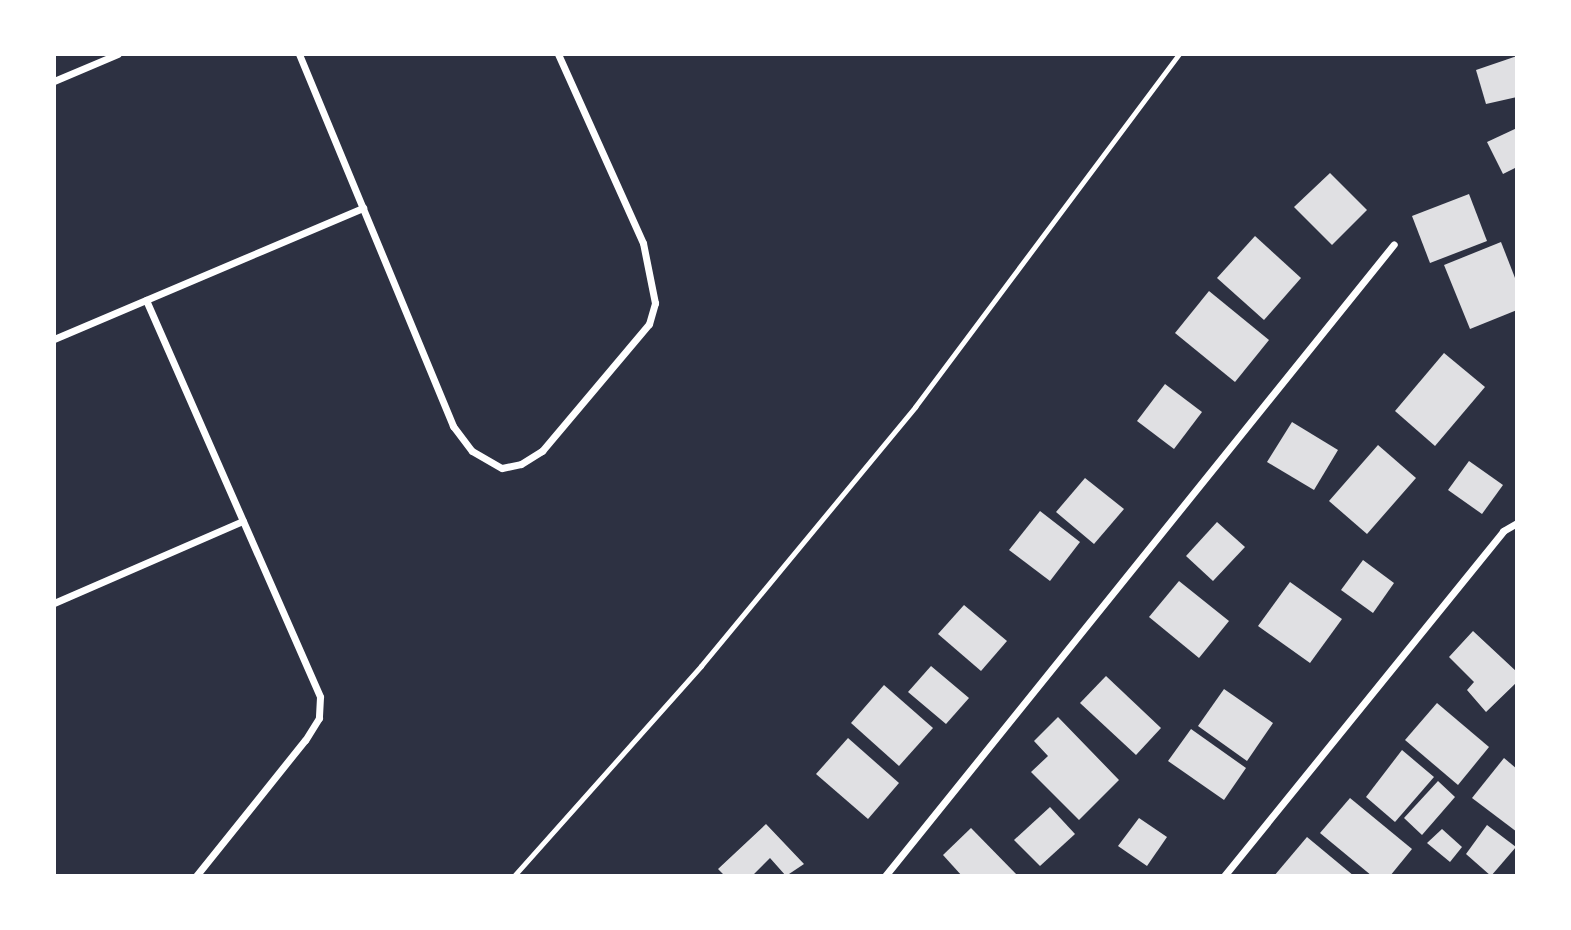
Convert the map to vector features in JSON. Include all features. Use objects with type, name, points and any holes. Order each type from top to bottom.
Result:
[{"type":"street","points":[[54,80],[118,54]]},
{"type":"street","points":[[301,55],[453,426],[472,451],[502,468],[521,464],[542,450],[649,324],[655,303],[643,243],[558,54]]},
{"type":"street","points":[[54,339],[363,208]]},
{"type":"street","points":[[897,876],[887,873],[1394,244]]},
{"type":"street","points":[[146,300],[320,697],[319,718],[196,876]]},
{"type":"street","points":[[54,603],[243,521]]},
{"type":"street","points":[[1224,876],[1503,531],[1517,523]]},
{"type":"path","points":[[514,876],[701,666],[915,407],[1179,54]]},
{"type":"building","points":[[1517,56],[1517,97],[1486,104],[1476,70]]},
{"type":"building","points":[[1517,128],[1517,167],[1503,174],[1487,142]]},
{"type":"building","points":[[1330,173],[1367,210],[1332,245],[1294,207]]},
{"type":"building","points":[[1469,194],[1487,241],[1430,263],[1412,216]]},
{"type":"building","points":[[1255,236],[1301,278],[1264,320],[1217,278]]},
{"type":"building","points":[[1501,242],[1517,283],[1517,310],[1470,329],[1444,265]]},
{"type":"building","points":[[1209,291],[1269,340],[1235,382],[1175,333]]},
{"type":"building","points":[[1444,353],[1485,387],[1435,446],[1395,411]]},
{"type":"building","points":[[1165,384],[1202,412],[1174,449],[1137,421]]},
{"type":"building","points":[[1292,422],[1338,450],[1314,490],[1267,462]]},
{"type":"building","points":[[1378,445],[1416,478],[1367,534],[1329,501]]},
{"type":"building","points":[[1469,461],[1503,485],[1482,514],[1448,490]]},
{"type":"building","points":[[1085,478],[1124,509],[1094,544],[1056,512]]},
{"type":"building","points":[[1040,511],[1080,542],[1050,581],[1009,550]]},
{"type":"building","points":[[1217,522],[1245,547],[1213,581],[1186,556]]},
{"type":"building","points":[[1363,560],[1394,583],[1373,613],[1341,590]]},
{"type":"building","points":[[1179,581],[1229,621],[1199,658],[1149,617]]},
{"type":"building","points":[[1290,582],[1342,619],[1310,663],[1258,626]]},
{"type":"building","points":[[964,605],[1007,641],[981,671],[938,634]]},
{"type":"building","points":[[1473,631],[1517,672],[1517,682],[1486,712],[1467,690],[1474,682],[1449,657]]},
{"type":"building","points":[[931,666],[969,698],[946,724],[908,692]]},
{"type":"building","points":[[1106,676],[1161,728],[1136,755],[1080,703]]},
{"type":"building","points":[[884,685],[933,728],[899,766],[851,723]]},
{"type":"building","points":[[1224,689],[1273,723],[1247,761],[1198,726]]},
{"type":"building","points":[[1437,703],[1489,747],[1458,785],[1405,740]]},
{"type":"building","points":[[1058,717],[1119,780],[1079,820],[1031,772],[1048,756],[1034,741]]},
{"type":"building","points":[[1191,729],[1246,768],[1224,800],[1168,761]]},
{"type":"building","points":[[848,738],[899,783],[868,819],[816,774]]},
{"type":"building","points":[[1402,750],[1434,777],[1395,822],[1366,797]]},
{"type":"building","points":[[1504,758],[1517,769],[1517,832],[1472,798]]},
{"type":"building","points":[[1438,781],[1455,797],[1422,835],[1404,818]]},
{"type":"building","points":[[1350,798],[1412,849],[1390,876],[1372,876],[1320,833]]},
{"type":"building","points":[[1050,807],[1075,834],[1040,866],[1014,840]]},
{"type":"building","points":[[1139,818],[1167,837],[1147,866],[1118,846]]},
{"type":"building","points":[[766,824],[804,864],[786,876],[770,858],[752,876],[725,876],[718,869]]},
{"type":"building","points":[[1487,825],[1516,847],[1491,876],[1466,854]]},
{"type":"building","points":[[971,828],[1018,876],[962,876],[943,855]]},
{"type":"building","points":[[1442,829],[1462,847],[1450,862],[1427,843]]},
{"type":"building","points":[[1307,837],[1354,876],[1274,876]]}]
